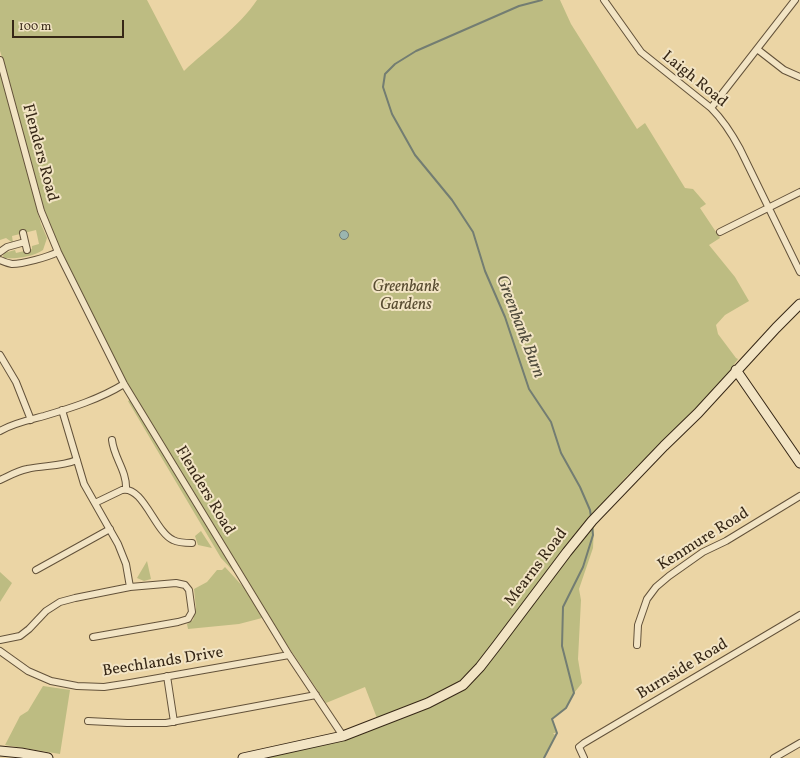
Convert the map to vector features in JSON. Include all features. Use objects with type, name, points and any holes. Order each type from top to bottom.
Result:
[{"type":"street","name":"Laigh Road","points":[[604,0],[641,52],[711,108],[722,119],[732,133],[800,272]]},
{"type":"street","points":[[711,108],[795,0]]},
{"type":"street","points":[[757,49],[784,70],[800,77]]},
{"type":"street","name":"Flenders Road","points":[[0,60],[41,211],[58,252],[124,384],[289,655],[343,736]]},
{"type":"street","points":[[720,232],[800,192]]},
{"type":"street","points":[[23,233],[27,250]]},
{"type":"street","points":[[0,252],[7,247],[25,242]]},
{"type":"street","points":[[0,260],[6,263],[18,263],[52,255],[58,252]]},
{"type":"street","name":"Mearns Road","points":[[243,758],[343,736],[428,703],[463,685],[480,667],[583,531],[664,446],[698,413],[736,370],[800,304]]},
{"type":"street","points":[[0,356],[16,382],[31,420]]},
{"type":"street","points":[[736,370],[800,463]]},
{"type":"street","points":[[0,431],[62,410],[101,395],[124,384]]},
{"type":"street","points":[[62,410],[84,484],[110,529],[123,556],[128,573],[130,588]]},
{"type":"street","points":[[112,440],[114,450],[125,475],[126,489]]},
{"type":"street","points":[[106,452],[114,450]]},
{"type":"street","points":[[0,480],[24,469],[57,466],[77,460]]},
{"type":"street","points":[[95,504],[126,489],[132,490],[168,538],[188,545]]},
{"type":"street","name":"Kenmure Road","points":[[637,645],[638,625],[647,599],[656,587],[703,552],[800,496]]},
{"type":"street","points":[[36,570],[110,529]]},
{"type":"street","points":[[38,560],[42,566]]},
{"type":"street","points":[[0,640],[20,636],[46,611],[60,602],[75,598],[130,588],[176,583],[185,585],[189,590],[191,615],[188,619],[178,622],[105,631],[93,637]]},
{"type":"street","name":"Burnside Road","points":[[584,758],[579,747],[800,615]]},
{"type":"street","name":"Beechlands Drive","points":[[0,651],[28,671],[51,681],[77,686],[104,687],[289,655]]},
{"type":"street","points":[[167,676],[174,722]]},
{"type":"street","points":[[88,721],[166,723],[316,695]]},
{"type":"street","points":[[774,758],[800,743]]},
{"type":"street","points":[[0,751],[48,758]]},
{"type":"green space","name":"Greenbank Gardens","points":[[0,0],[147,0],[184,71],[232,29],[250,10],[257,0],[560,0],[571,24],[637,129],[645,123],[685,188],[693,189],[706,204],[700,208],[720,238],[709,245],[735,277],[749,301],[725,315],[716,325],[718,334],[738,359],[720,384],[627,476],[593,514],[596,522],[594,527],[593,548],[579,589],[581,600],[578,659],[582,683],[574,693],[566,708],[552,719],[557,733],[553,733],[555,735],[544,758],[262,758],[307,749],[352,737],[380,726],[365,687],[326,703],[282,637],[127,383],[56,240],[34,182],[8,77],[0,51]]},
{"type":"green space","points":[[0,73],[41,224],[47,238],[43,250],[29,256],[19,258],[4,258],[3,256],[4,253],[15,250],[16,253],[32,249],[32,246],[39,244],[36,230],[12,236],[13,243],[6,238],[0,240]]},
{"type":"green space","points":[[132,399],[237,573],[236,574],[221,558],[128,401]]},
{"type":"green space","points":[[201,531],[212,548],[198,545],[195,536]]},
{"type":"green space","points":[[147,561],[151,579],[144,581],[137,578]]},
{"type":"green space","points":[[225,567],[247,591],[262,618],[239,624],[188,629],[187,624],[193,620],[196,608],[194,589],[207,582],[217,570],[222,570]]},
{"type":"green space","points":[[0,572],[12,583],[0,602]]},
{"type":"green space","points":[[43,686],[70,690],[60,754],[5,745],[20,716],[28,711]]},
{"type":"water","points":[[344,230],[349,235],[344,240],[339,235]]},
{"type":"waterway","name":"Greenbank Burn","points":[[542,0],[519,6],[416,51],[395,64],[385,74],[383,87],[392,114],[415,155],[452,200],[473,232],[485,271],[505,317],[529,389],[551,422],[561,453],[580,487],[590,510],[591,517]]},
{"type":"waterway","name":"Greenbank Burn","points":[[544,758],[557,733],[552,719],[566,708],[574,693],[562,646],[563,607],[583,567],[593,535],[592,526]]}]
